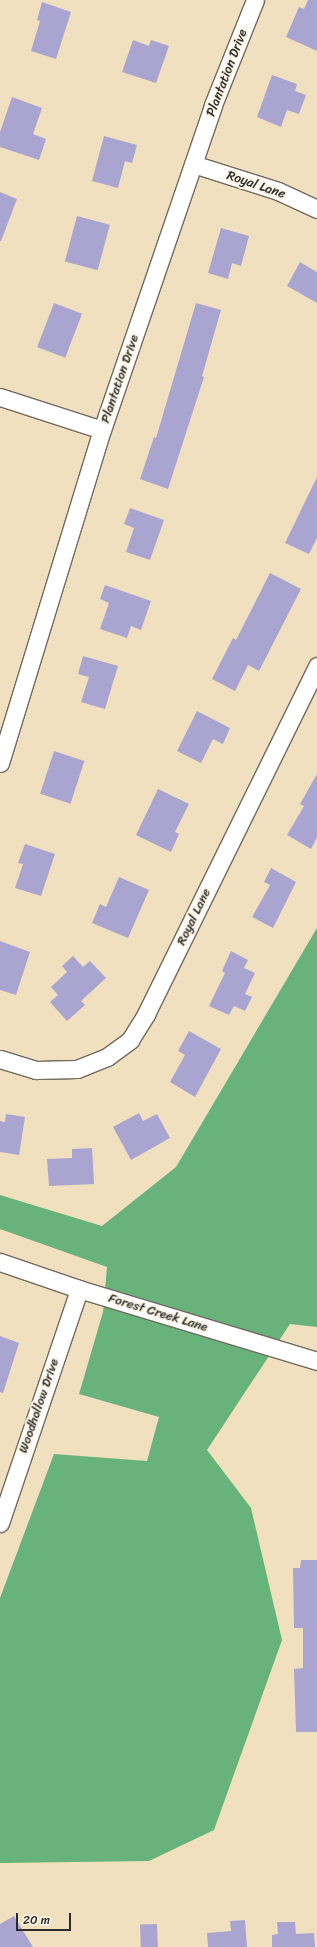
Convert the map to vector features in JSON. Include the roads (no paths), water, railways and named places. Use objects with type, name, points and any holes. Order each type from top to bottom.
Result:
[{"type":"street","name":"Plantation Drive","points":[[0,762],[102,430],[213,105],[255,0]]},
{"type":"street","name":"Royal Lane","points":[[193,164],[278,191],[317,209]]},
{"type":"street","points":[[0,397],[102,430]]},
{"type":"street","name":"Royal Lane","points":[[0,1059],[36,1070],[77,1069],[107,1057],[130,1040],[146,1014],[317,666]]},
{"type":"street","name":"Forest Creek Lane","points":[[0,1262],[79,1289],[317,1361]]},
{"type":"street","name":"Woodhollow Drive","points":[[0,1523],[79,1289]]}]
